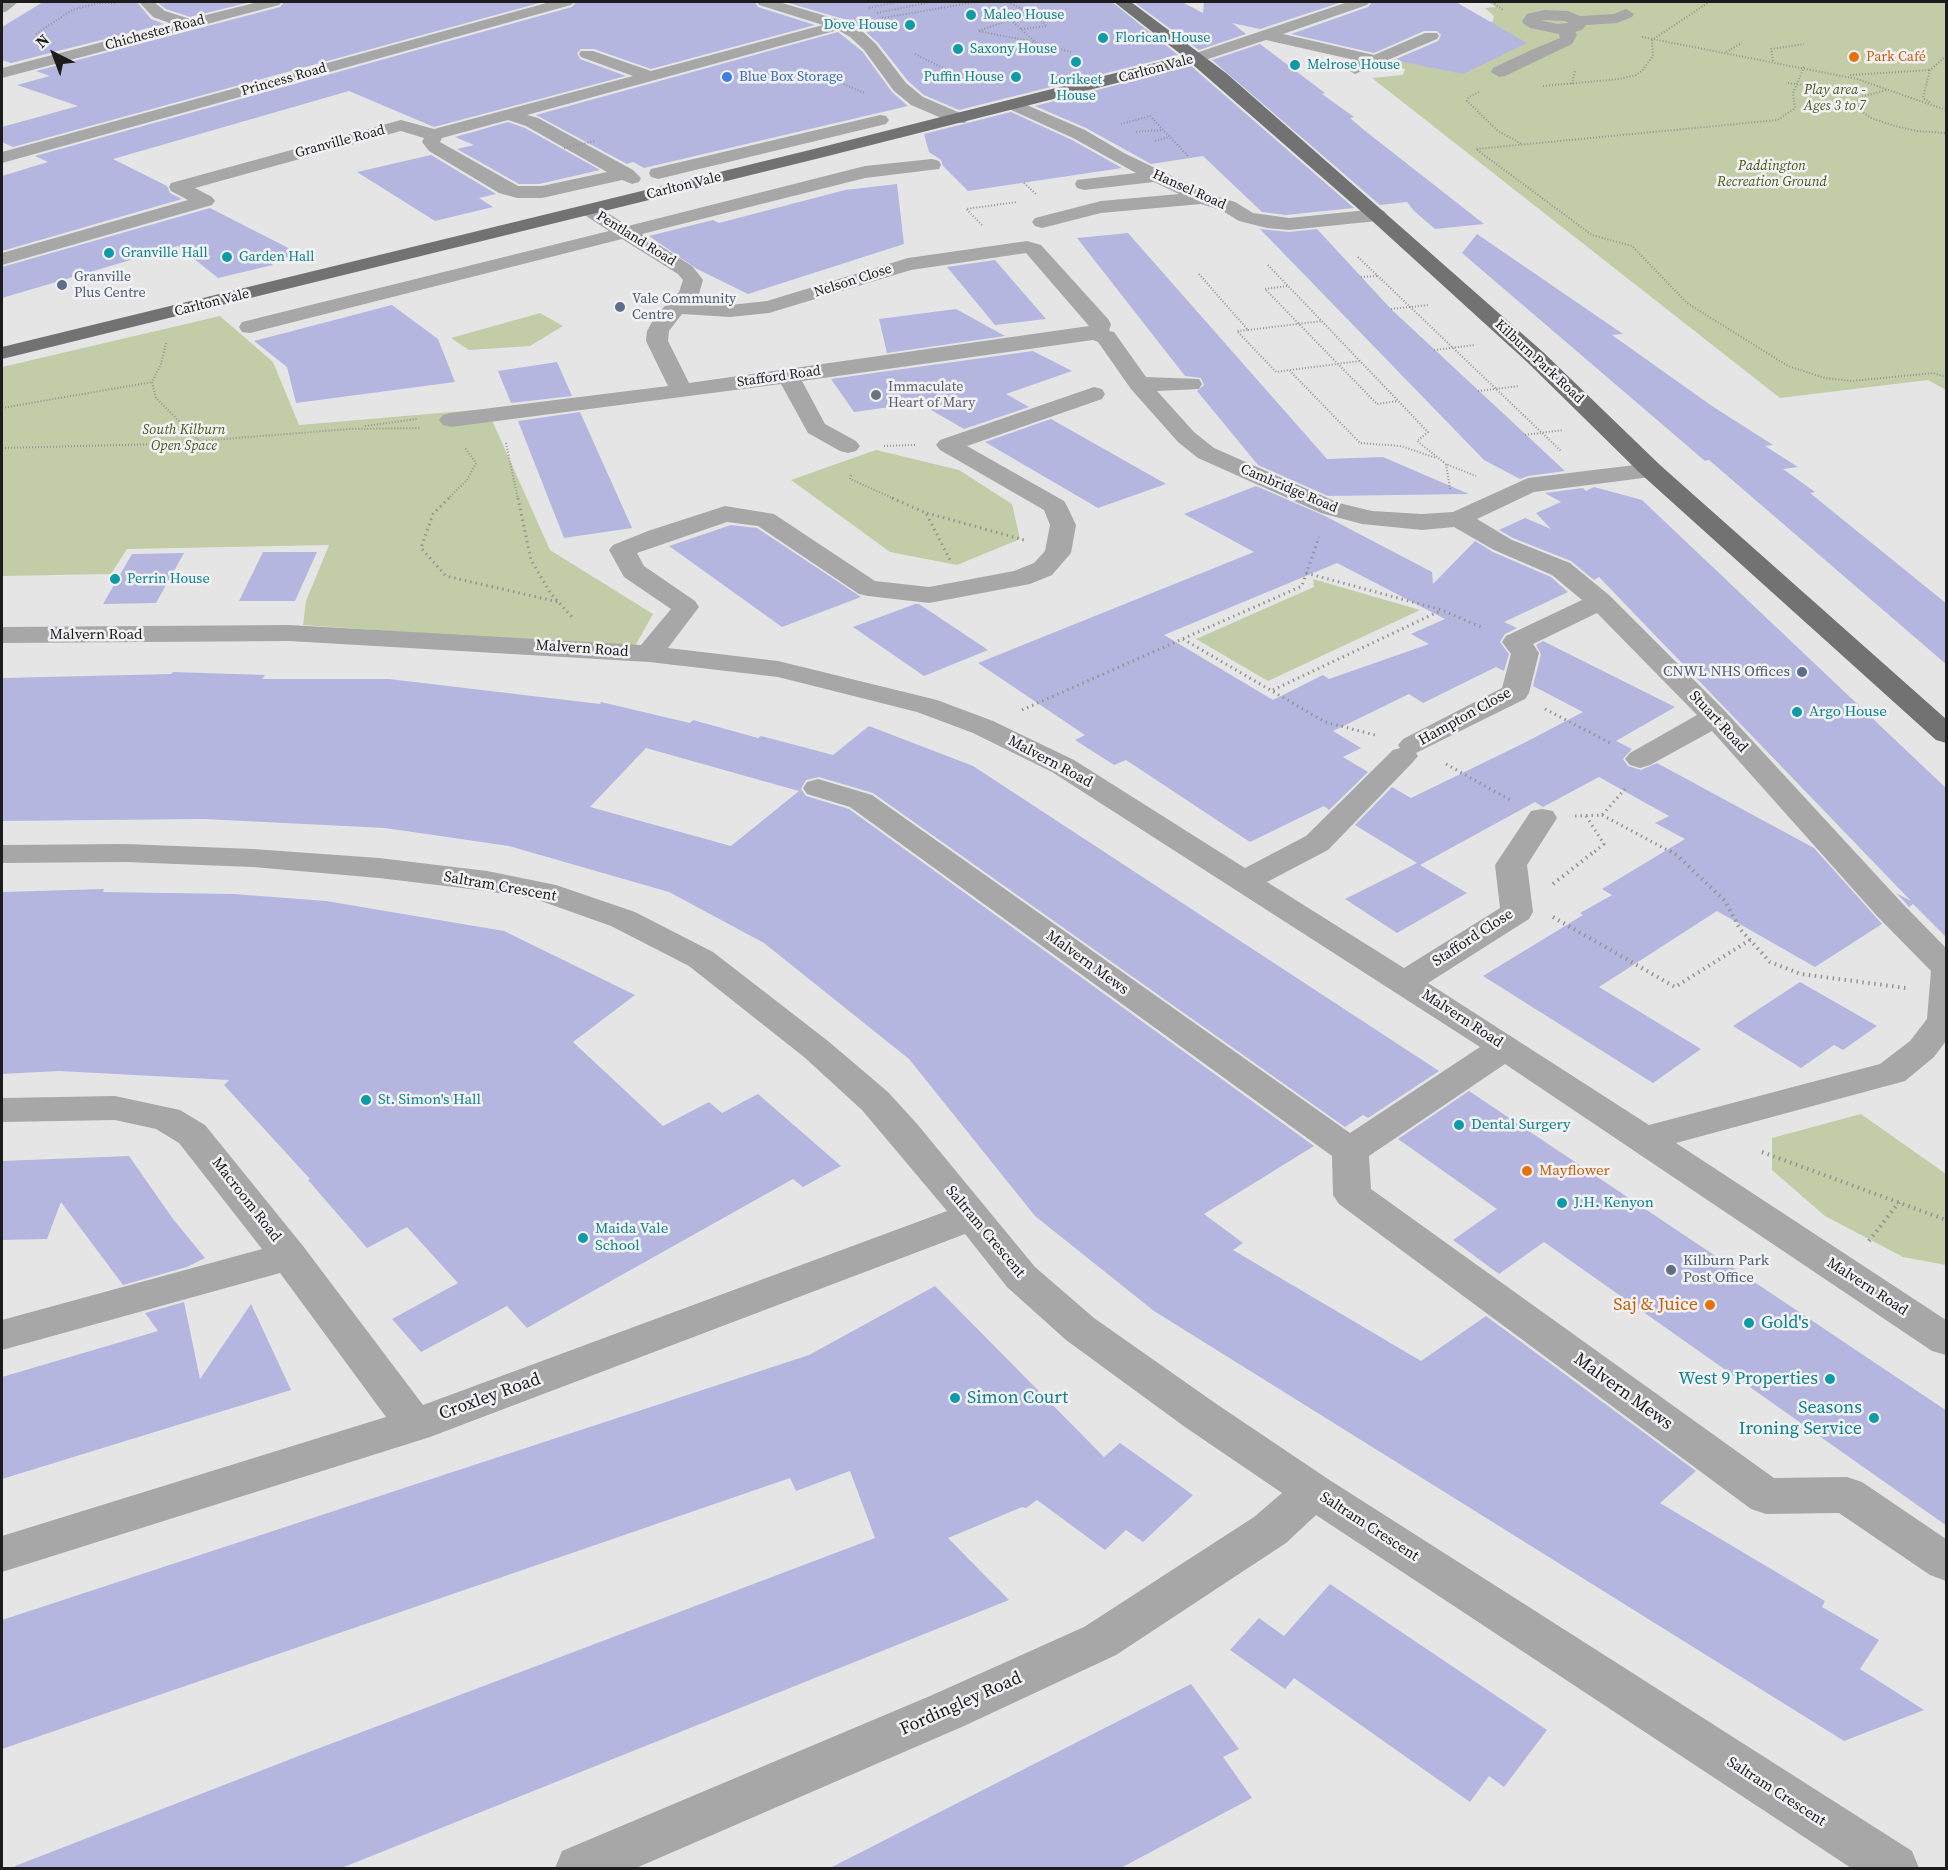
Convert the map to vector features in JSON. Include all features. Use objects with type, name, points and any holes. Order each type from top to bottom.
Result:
[{"type":"main road","name":"Kilburn Park Road","points":[[1122,2],[1196,58],[1377,215],[1535,357],[1651,470],[1947,734]]},
{"type":"main road","name":"Carlton Vale","points":[[2,354],[1015,105],[1196,58]]},
{"type":"street","points":[[2,8],[10,2]]},
{"type":"street","points":[[146,2],[159,14],[189,24]]},
{"type":"street","name":"Chichester Road","points":[[2,73],[274,2]]},
{"type":"street","name":"Princess Road","points":[[2,159],[566,2]]},
{"type":"street","points":[[764,2],[840,25],[856,34],[870,47],[900,87],[916,101],[959,118]]},
{"type":"street","name":"Carlton Vale","points":[[1196,58],[1362,2]]},
{"type":"street","points":[[1521,7],[1537,16],[1530,19],[1532,23],[1549,28],[1617,18],[1626,14]]},
{"type":"street","points":[[626,174],[542,192],[517,192],[506,189],[435,147],[432,142],[434,135],[840,25]]},
{"type":"street","points":[[1499,72],[1537,52],[1566,41],[1574,25]]},
{"type":"street","points":[[1267,35],[1375,60]]},
{"type":"street","points":[[1355,69],[1431,36]]},
{"type":"street","points":[[675,83],[796,54],[799,49],[779,41]]},
{"type":"street","points":[[587,54],[650,76]]},
{"type":"street","name":"Hansel Road","points":[[1015,105],[1079,134],[1118,157],[1202,198],[1228,206],[1246,217],[1289,224],[1377,215]]},
{"type":"street","points":[[508,115],[531,122],[634,179],[880,120]]},
{"type":"street","name":"Granville Road","points":[[2,259],[205,201],[178,187],[400,125],[434,135]]},
{"type":"street","name":"Carlton Vale","points":[[250,327],[865,172],[932,165]]},
{"type":"street","points":[[658,173],[679,187]]},
{"type":"street","points":[[1084,184],[1158,176]]},
{"type":"street","points":[[1042,222],[1101,207],[1202,198]]},
{"type":"street","name":"Pentland Road","points":[[590,210],[685,270],[693,280],[689,294],[679,307],[664,320],[658,331],[657,341],[682,391]]},
{"type":"street","points":[[1017,248],[1034,249],[1100,324],[1100,329],[1094,333]]},
{"type":"street","name":"Nelson Close","points":[[679,307],[730,311],[769,307],[908,264],[1017,248]]},
{"type":"street","name":"Cambridge Road","points":[[1094,333],[1106,337],[1139,384],[1186,437],[1206,453],[1330,508],[1371,519],[1422,522],[1458,519],[1528,485],[1651,470]]},
{"type":"street","name":"Stafford Road","points":[[457,419],[682,391],[1094,333]]},
{"type":"street","points":[[788,376],[816,428],[848,446]]},
{"type":"street","points":[[1139,384],[1191,384]]},
{"type":"street","points":[[948,445],[1094,394]]},
{"type":"street","points":[[457,419],[469,444]]},
{"type":"street","points":[[649,654],[686,607],[633,571],[622,550],[726,514],[765,519],[868,588],[929,595],[1021,578],[1043,569],[1058,553],[1063,525],[1056,506],[948,445]]},
{"type":"street","name":"Stuart Road","points":[[1458,519],[1503,545],[1561,569],[1600,601],[1913,919],[1946,978]]},
{"type":"street","points":[[1516,642],[1600,601]]},
{"type":"street","name":"Malvern Road","points":[[2,635],[289,633],[649,654],[778,669],[927,706],[983,727],[1063,766],[1405,982],[1947,1340]]},
{"type":"street","name":"Hampton Close","points":[[1244,880],[1317,843],[1408,751],[1515,693],[1525,653],[1516,642]]},
{"type":"street","points":[[1640,759],[1715,717]]},
{"type":"street","name":"Malvern Mews","points":[[818,788],[861,801],[1350,1151],[1352,1194],[1766,1496],[1847,1495],[1947,1562]]},
{"type":"street","name":"Stafford Close","points":[[1405,982],[1517,912],[1511,865],[1542,818]]},
{"type":"street","name":"Saltram Crescent","points":[[2,854],[172,854],[253,858],[379,868],[487,881],[545,892],[623,919],[701,959],[816,1049],[875,1101],[905,1134],[1021,1277],[1080,1329],[1200,1415],[1313,1491],[1894,1869]]},
{"type":"street","points":[[1644,1139],[1892,1073],[1922,1049],[1944,1020],[1946,978]]},
{"type":"street","points":[[1350,1151],[1505,1047]]},
{"type":"street","name":"Macroom Road","points":[[2,1110],[115,1108],[167,1119],[192,1134],[290,1256],[415,1425]]},
{"type":"street","name":"Croxley Road","points":[[2,1554],[415,1425],[971,1217]]},
{"type":"street","points":[[2,1335],[290,1256]]},
{"type":"street","name":"Fordingley Road","points":[[580,1869],[948,1711],[1100,1641],[1270,1530],[1313,1491]]},
{"type":"path","points":[[874,13],[931,2]]},
{"type":"path","points":[[840,25],[976,2]]},
{"type":"path","points":[[1008,2],[1047,26],[1021,29]]},
{"type":"path","points":[[1641,41],[1653,39],[1709,2]]},
{"type":"path","points":[[95,3],[117,3]]},
{"type":"path","points":[[1030,14],[978,31],[1035,42],[1071,52]]},
{"type":"path","points":[[1011,20],[1035,42]]},
{"type":"path","points":[[1574,25],[1844,75],[1947,110]]},
{"type":"path","points":[[1542,86],[1636,75],[1653,56],[1653,39]]},
{"type":"path","points":[[1726,52],[1742,43]]},
{"type":"path","points":[[1773,61],[1771,49],[1804,44]]},
{"type":"path","points":[[909,51],[982,88]]},
{"type":"path","points":[[1844,75],[1930,70],[1947,56]]},
{"type":"path","points":[[1777,67],[1782,63]]},
{"type":"path","points":[[1572,84],[1576,67]]},
{"type":"path","points":[[1804,67],[1793,93],[1795,108],[1778,120],[1476,149],[1592,235],[1632,246],[1687,303],[1788,366],[1825,378],[1852,381],[1933,373],[1947,377]]},
{"type":"path","points":[[1930,70],[1923,98],[1938,107]]},
{"type":"path","points":[[819,73],[872,96]]},
{"type":"path","points":[[1788,83],[1803,85]]},
{"type":"path","points":[[1889,90],[1861,98],[1857,104],[1861,111],[1871,118],[1895,126],[1947,133]]},
{"type":"path","points":[[1482,92],[1467,100],[1498,131],[1522,144]]},
{"type":"path","points":[[564,148],[595,141]]},
{"type":"path","points":[[1024,183],[1041,199]]},
{"type":"path","points":[[1017,248],[966,209],[1021,202]]},
{"type":"path","points":[[1358,256],[1562,452]]},
{"type":"path","points":[[1268,265],[1428,432],[1417,441],[1446,464]]},
{"type":"path","points":[[1199,274],[1248,330]]},
{"type":"path","points":[[1361,277],[1377,276]]},
{"type":"path","points":[[1288,286],[1265,289],[1377,404],[1398,401]]},
{"type":"path","points":[[1391,309],[1432,304]]},
{"type":"path","points":[[173,312],[161,364],[152,382],[156,398],[200,441]]},
{"type":"path","points":[[1322,321],[1237,331],[1276,372],[1360,361]]},
{"type":"path","points":[[1434,350],[1476,345]]},
{"type":"path","points":[[1289,370],[1360,443],[1401,446],[1436,458]]},
{"type":"path","points":[[2,408],[152,382]]},
{"type":"path","points":[[1478,390],[1519,386]]},
{"type":"path","points":[[349,429],[461,412],[457,419]]},
{"type":"path","points":[[2,448],[200,441],[349,429],[427,428]]},
{"type":"path","points":[[1525,435],[1567,430]]},
{"type":"path","points":[[506,442],[531,560],[558,602],[578,625]]},
{"type":"path","points":[[469,444],[476,463],[467,480],[433,514],[421,548],[447,576],[558,602]]},
{"type":"path","points":[[948,445],[848,446],[851,458],[850,479],[926,513],[1020,539]]},
{"type":"path","points":[[983,727],[1302,586],[1330,508]]},
{"type":"path","points":[[926,513],[952,563]]},
{"type":"path","points":[[1306,573],[1442,610],[1516,642]]},
{"type":"path","points":[[1272,691],[1442,610]]},
{"type":"path","points":[[1183,639],[1325,722],[1408,751],[1542,818],[1602,815],[1677,855],[1725,902],[1740,929],[1770,962],[1801,974],[1946,978]]},
{"type":"path","points":[[1515,693],[1640,759],[1635,777],[1602,815]]},
{"type":"path","points":[[1517,912],[1604,844],[1585,816]]},
{"type":"path","points":[[1517,912],[1548,914],[1675,987],[1750,940]]},
{"type":"path","points":[[1762,1152],[1947,1220]]},
{"type":"path","points":[[1845,1272],[1899,1202]]},
{"type":"green space","name":"Paddington Recreation Ground","points":[[1488,2],[1946,2],[1946,390],[1928,380],[1780,398],[1372,78],[1403,75],[1405,69],[1392,66],[1493,21],[1494,16],[1485,8],[1496,7]]},
{"type":"green space","points":[[540,313],[563,326],[530,346],[469,350],[451,338]]},
{"type":"green space","name":"South Kilburn Open Space","points":[[220,316],[273,362],[299,425],[487,409],[550,550],[653,614],[634,648],[303,625],[306,601],[329,545],[127,549],[111,574],[2,576],[2,367]]},
{"type":"green space","points":[[876,450],[959,470],[1012,504],[1020,539],[957,565],[890,552],[791,480]]},
{"type":"green space","points":[[1313,579],[1420,610],[1268,681],[1196,639],[1314,587]]},
{"type":"green space","points":[[1861,1114],[1946,1174],[1946,1265],[1903,1257],[1825,1216],[1772,1170],[1772,1138]]},
{"type":"building","points":[[43,2],[137,2],[151,19],[164,24],[11,63],[2,60],[2,27]]},
{"type":"building","points":[[157,2],[251,2],[190,17],[166,9]]},
{"type":"building","points":[[284,2],[543,2],[13,147],[2,142],[2,127],[78,106],[17,85],[50,76],[36,71],[280,7]]},
{"type":"building","points":[[576,2],[755,2],[758,7],[815,25],[651,69],[594,49],[581,49],[577,53],[580,59],[626,76],[434,127],[349,91],[113,159],[167,186],[170,193],[182,199],[2,251],[2,176],[48,162],[35,156],[572,7]]},
{"type":"building","points":[[785,2],[1112,2],[1178,55],[959,110],[924,95],[908,81],[878,43],[863,29],[847,20]]},
{"type":"building","points":[[1134,2],[1182,2],[1203,13],[1204,2],[1342,2],[1260,29],[1232,23],[1246,34],[1199,50]]},
{"type":"building","points":[[1372,2],[1456,2],[1527,43],[1463,74],[1394,60],[1438,41],[1441,35],[1437,31],[1424,31],[1374,53],[1291,34],[1368,7]]},
{"type":"building","points":[[838,32],[862,51],[892,92],[908,106],[644,168],[633,162],[627,164],[536,115]]},
{"type":"building","points":[[1260,44],[1325,93],[1322,94],[1354,117],[1350,118],[1364,130],[1484,224],[1435,229],[1407,202],[1380,205],[1212,60]]},
{"type":"building","points":[[1191,66],[1354,208],[1286,215],[1262,212],[1203,156],[1151,164],[1086,128],[1035,106]]},
{"type":"building","points":[[1011,112],[1072,140],[1122,168],[968,191],[943,166],[941,160],[929,152],[924,134]]},
{"type":"building","points":[[508,122],[525,128],[600,170],[539,184],[519,184],[457,149],[474,145],[455,137]]},
{"type":"building","points":[[431,155],[496,194],[479,198],[493,207],[435,221],[357,172]]},
{"type":"building","points":[[897,184],[904,244],[748,294],[697,269],[649,236],[713,220],[719,223],[845,190]]},
{"type":"building","points":[[210,208],[300,254],[269,262],[273,265],[218,278],[178,246],[2,298],[2,267]]},
{"type":"building","points":[[1260,229],[1289,232],[1317,229],[1391,309],[1565,471],[1520,479],[1484,460]]},
{"type":"building","points":[[1128,233],[1327,459],[1383,457],[1469,494],[1328,496],[1258,465],[1197,391],[1204,385],[1201,378],[1185,376],[1077,238]]},
{"type":"building","points":[[1477,234],[1623,334],[1612,335],[1712,406],[1773,445],[1765,446],[1798,467],[1783,469],[1815,492],[1810,493],[1947,604],[1947,665],[1709,460],[1705,461],[1462,253]]},
{"type":"building","points":[[995,260],[1046,319],[995,325],[947,267]]},
{"type":"building","points":[[392,305],[438,339],[455,382],[296,403],[287,367],[254,341]]},
{"type":"building","points":[[956,309],[1005,336],[887,353],[879,319]]},
{"type":"building","points":[[1033,351],[1072,371],[1006,394],[1029,407],[964,429],[919,403],[854,412],[831,379]]},
{"type":"building","points":[[557,362],[572,396],[511,403],[498,371]]},
{"type":"building","points":[[580,412],[632,528],[564,538],[518,421]]},
{"type":"building","points":[[1051,419],[1166,484],[1098,508],[985,442]]},
{"type":"building","points":[[1256,486],[1325,516],[1432,572],[1433,584],[1475,541],[1493,552],[1551,577],[1568,592],[1504,622],[1517,628],[1505,634],[1500,642],[1509,654],[1504,671],[1496,667],[1423,703],[1409,694],[1333,731],[1361,748],[1343,757],[1368,772],[1329,810],[1324,806],[1250,842],[1126,760],[1114,765],[1075,740],[1085,735],[978,663],[1254,552],[1184,514]],"holes":[[[1337,563],[1445,619],[1411,634],[1429,644],[1329,679],[1323,675],[1273,700],[1164,635]]]},
{"type":"building","name":"Argo House","points":[[1594,487],[1642,500],[1947,789],[1947,938],[1913,904],[1909,907],[1896,893],[1911,901],[1599,577],[1594,580],[1571,561],[1513,538],[1499,530],[1525,518],[1551,529],[1536,513],[1561,502],[1545,493],[1583,488],[1586,491]]},
{"type":"building","points":[[731,525],[757,528],[861,597],[782,627],[669,546]]},
{"type":"building","points":[[263,552],[317,552],[295,601],[239,601]]},
{"type":"building","points":[[184,553],[156,603],[103,604],[132,554]]},
{"type":"building","points":[[919,604],[988,650],[924,676],[853,627]]},
{"type":"building","points":[[1543,641],[1675,707],[1616,741],[1632,749],[1623,759],[1628,766],[1641,770],[1657,763],[1814,848],[1882,924],[1815,967],[1717,911],[1599,987],[1701,1049],[1653,1083],[1483,976],[1583,915],[1580,913],[1612,895],[1602,889],[1685,839],[1655,823],[1669,816],[1599,777],[1543,807],[1535,802],[1420,865],[1467,893],[1397,933],[1345,899],[1417,863],[1355,825],[1392,787],[1411,798],[1583,712],[1533,686],[1541,654],[1536,645]]},
{"type":"building","points":[[173,672],[265,675],[262,679],[389,679],[600,704],[601,702],[690,723],[693,720],[833,755],[869,726],[973,766],[1439,1071],[1368,1118],[1363,1115],[1345,1127],[873,793],[819,777],[806,780],[801,789],[806,796],[849,809],[1314,1146],[1204,1214],[1243,1243],[1233,1250],[1421,1361],[1486,1316],[1696,1471],[1660,1503],[1825,1601],[1822,1607],[1879,1640],[1860,1669],[1924,1710],[1844,1741],[1154,1311],[1035,1216],[909,1059],[764,943],[669,892],[509,846],[385,828],[204,819],[2,821],[2,678],[171,674]],"holes":[[[646,748],[799,791],[731,846],[590,807]]]},
{"type":"building","points":[[104,889],[103,892],[234,894],[326,901],[504,931],[635,995],[573,1042],[663,1126],[709,1102],[722,1113],[758,1094],[841,1166],[803,1187],[793,1179],[527,1328],[507,1306],[421,1352],[392,1319],[458,1283],[407,1227],[367,1248],[308,1180],[310,1179],[224,1085],[229,1080],[59,1071],[2,1074],[2,892]]},
{"type":"building","points":[[1800,982],[1877,1026],[1843,1050],[1834,1045],[1801,1068],[1733,1026]]},
{"type":"building","points":[[1469,1091],[1947,1411],[1947,1526],[1544,1242],[1499,1274],[1453,1240],[1497,1209],[1398,1139]]},
{"type":"building","points":[[129,1156],[173,1219],[205,1258],[187,1267],[123,1285],[61,1202],[47,1239],[2,1240],[2,1161]]},
{"type":"building","points":[[935,1286],[1104,1457],[1120,1443],[1193,1495],[1143,1542],[1126,1530],[1105,1550],[1037,1500],[1026,1508],[1022,1507],[948,1538],[1009,1600],[339,1869],[15,1869],[15,1866],[309,1752],[875,1538],[850,1471],[796,1491],[790,1478],[2,1749],[2,1620],[809,1355]]},
{"type":"building","points":[[184,1302],[200,1379],[251,1304],[291,1390],[2,1479],[2,1377],[158,1331],[145,1313]]},
{"type":"building","points":[[1330,1584],[1547,1730],[1504,1787],[1489,1776],[1470,1802],[1294,1678],[1285,1689],[1230,1650],[1259,1618],[1284,1636]]},
{"type":"building","points":[[1191,1684],[1239,1749],[1223,1757],[1252,1798],[1119,1869],[828,1869]]},
{"type":"place","name":"Maleo House","points":[[971,15]]},
{"type":"place","name":"Dove House","points":[[910,25]]},
{"type":"place","name":"Florican House","points":[[1103,38]]},
{"type":"place","name":"Saxony House","points":[[958,49]]},
{"type":"place","name":"Park Café","points":[[1854,57]]},
{"type":"place","name":"Lorikeet House","points":[[1076,62]]},
{"type":"place","name":"Melrose House","points":[[1295,65]]},
{"type":"place","name":"Blue Box Storage","points":[[727,77]]},
{"type":"place","name":"Puffin House","points":[[1016,77]]},
{"type":"place","name":"Granville Hall","points":[[109,253]]},
{"type":"place","name":"Garden Hall","points":[[227,257]]},
{"type":"place","name":"Granville Plus Centre","points":[[62,285]]},
{"type":"place","name":"Vale Community Centre","points":[[620,307]]},
{"type":"place","name":"Immaculate Heart of Mary","points":[[876,395]]},
{"type":"place","name":"Perrin House","points":[[115,579]]},
{"type":"place","name":"CNWL NHS Offices","points":[[1802,672]]},
{"type":"place","name":"Argo House","points":[[1797,712]]},
{"type":"place","name":"St. Simon's Hall","points":[[366,1100]]},
{"type":"place","name":"Dental Surgery","points":[[1459,1125]]},
{"type":"place","name":"Mayflower","points":[[1527,1171]]},
{"type":"place","name":"J.H. Kenyon","points":[[1562,1203]]},
{"type":"place","name":"Maida Vale School","points":[[583,1238]]},
{"type":"place","name":"Kilburn Park Post Office","points":[[1671,1270]]},
{"type":"place","name":"Saj & Juice","points":[[1710,1305]]},
{"type":"place","name":"Gold's","points":[[1749,1323]]},
{"type":"place","name":"West 9 Properties","points":[[1830,1379]]},
{"type":"place","name":"Simon Court","points":[[955,1398]]},
{"type":"place","name":"Seasons Ironing Service","points":[[1874,1418]]},
{"type":"park label","name":"Play area - Ages 3 to 7","points":[[1835,98]]}]
